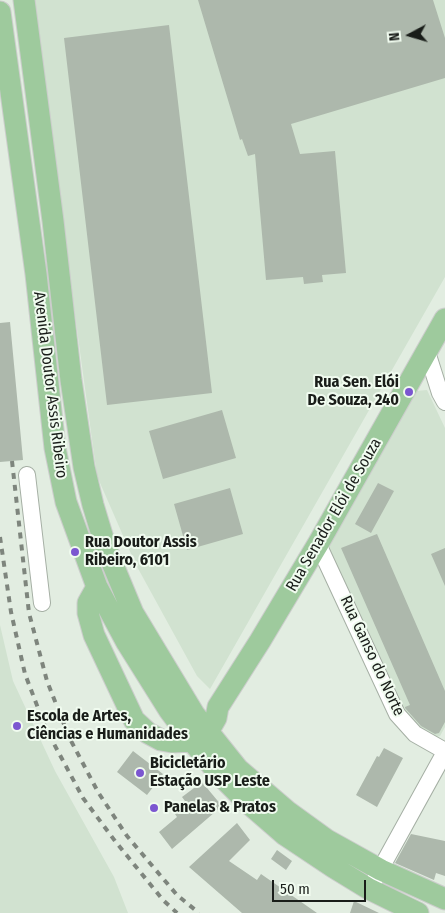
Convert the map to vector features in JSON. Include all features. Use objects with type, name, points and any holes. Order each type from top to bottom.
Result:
[{"type":"main road","name":"Avenida Doutor Assis Ribeiro","points":[[24,0],[70,380],[84,467],[106,548],[126,596],[153,648],[194,714],[200,736],[218,773],[259,813],[285,835],[369,889],[418,913]]},
{"type":"main road","name":"Avenida Doutor Assis Ribeiro","points":[[0,12],[36,274],[56,456],[66,502],[97,587],[136,658],[200,736],[287,811],[327,840],[381,870],[445,899]]},
{"type":"main road","name":"Rua Senador Elói de Souza","points":[[200,736],[216,718],[218,707],[260,642],[318,544],[445,319]]},
{"type":"main road","points":[[126,596],[112,588],[97,587],[91,595],[88,613],[94,635],[134,720],[148,733],[161,740],[172,742],[200,736]]},
{"type":"main road","points":[[194,714],[218,707]]},
{"type":"street","points":[[427,352],[443,398]]},
{"type":"street","points":[[415,372],[443,398]]},
{"type":"street","points":[[27,475],[42,603]]},
{"type":"street","name":"Rua Ganso do Norte","points":[[318,544],[397,714],[416,734],[445,751]]},
{"type":"street","points":[[369,889],[445,751]]},
{"type":"shaded area","points":[[32,0],[445,0],[445,277],[210,689],[197,676],[135,563],[97,476]]},
{"type":"shaded area","points":[[427,390],[445,428],[445,727],[440,736],[433,738],[420,730],[399,707],[327,543],[416,391]]},
{"type":"shaded area","name":"Escola de Artes, Ciências e Humanidades","points":[[0,625],[13,681],[55,771],[114,877],[128,913],[0,913]]},
{"type":"building","points":[[198,0],[433,0],[445,38],[445,78],[291,124],[300,154],[335,151],[346,273],[322,275],[323,282],[304,284],[303,277],[266,280],[255,154],[248,156],[242,139],[240,140]]},
{"type":"building","points":[[169,25],[212,393],[107,405],[64,38]]},
{"type":"building","points":[[10,322],[23,460],[0,462],[0,323]]},
{"type":"building","points":[[222,410],[236,458],[163,479],[149,431]]},
{"type":"building","points":[[378,483],[394,491],[371,533],[355,524]]},
{"type":"building","points":[[230,488],[243,534],[187,550],[174,504]]},
{"type":"building","points":[[377,534],[445,691],[445,722],[439,733],[435,734],[421,726],[405,708],[410,705],[341,548]]},
{"type":"building","points":[[445,548],[445,586],[431,554]]},
{"type":"building","points":[[384,748],[403,758],[377,807],[356,795],[377,756],[379,757]]},
{"type":"building","name":"Bicicletário Estação USP Leste","points":[[133,751],[163,774],[147,795],[117,772]]},
{"type":"building","points":[[202,782],[222,806],[172,849],[159,832],[177,817],[175,814],[181,809],[178,806],[185,801],[182,797]]},
{"type":"building","points":[[237,823],[250,840],[229,861],[257,880],[261,874],[317,913],[242,913],[189,867]]},
{"type":"building","points":[[411,834],[445,841],[445,876],[436,873],[434,880],[395,863]]},
{"type":"building","points":[[277,850],[292,861],[286,870],[271,859]]},
{"type":"building","points":[[354,901],[379,913],[350,913]]},
{"type":"railway","points":[[12,461],[29,613],[47,681],[69,737],[98,792],[127,836],[177,895],[199,913]]},
{"type":"railway","points":[[0,537],[11,612],[25,674],[46,729],[83,798],[163,900],[177,913]]},
{"type":"place","name":"Rua Sen. Elói De Souza, 240","points":[[409,392]]},
{"type":"place","name":"Rua Doutor Assis Ribeiro, 6101","points":[[75,552]]},
{"type":"place","name":"Escola de Artes, Ciências e Humanidades","points":[[17,726]]},
{"type":"place","name":"Bicicletário Estação USP Leste","points":[[140,773]]},
{"type":"place","name":"Panelas & Pratos","points":[[154,808]]}]
